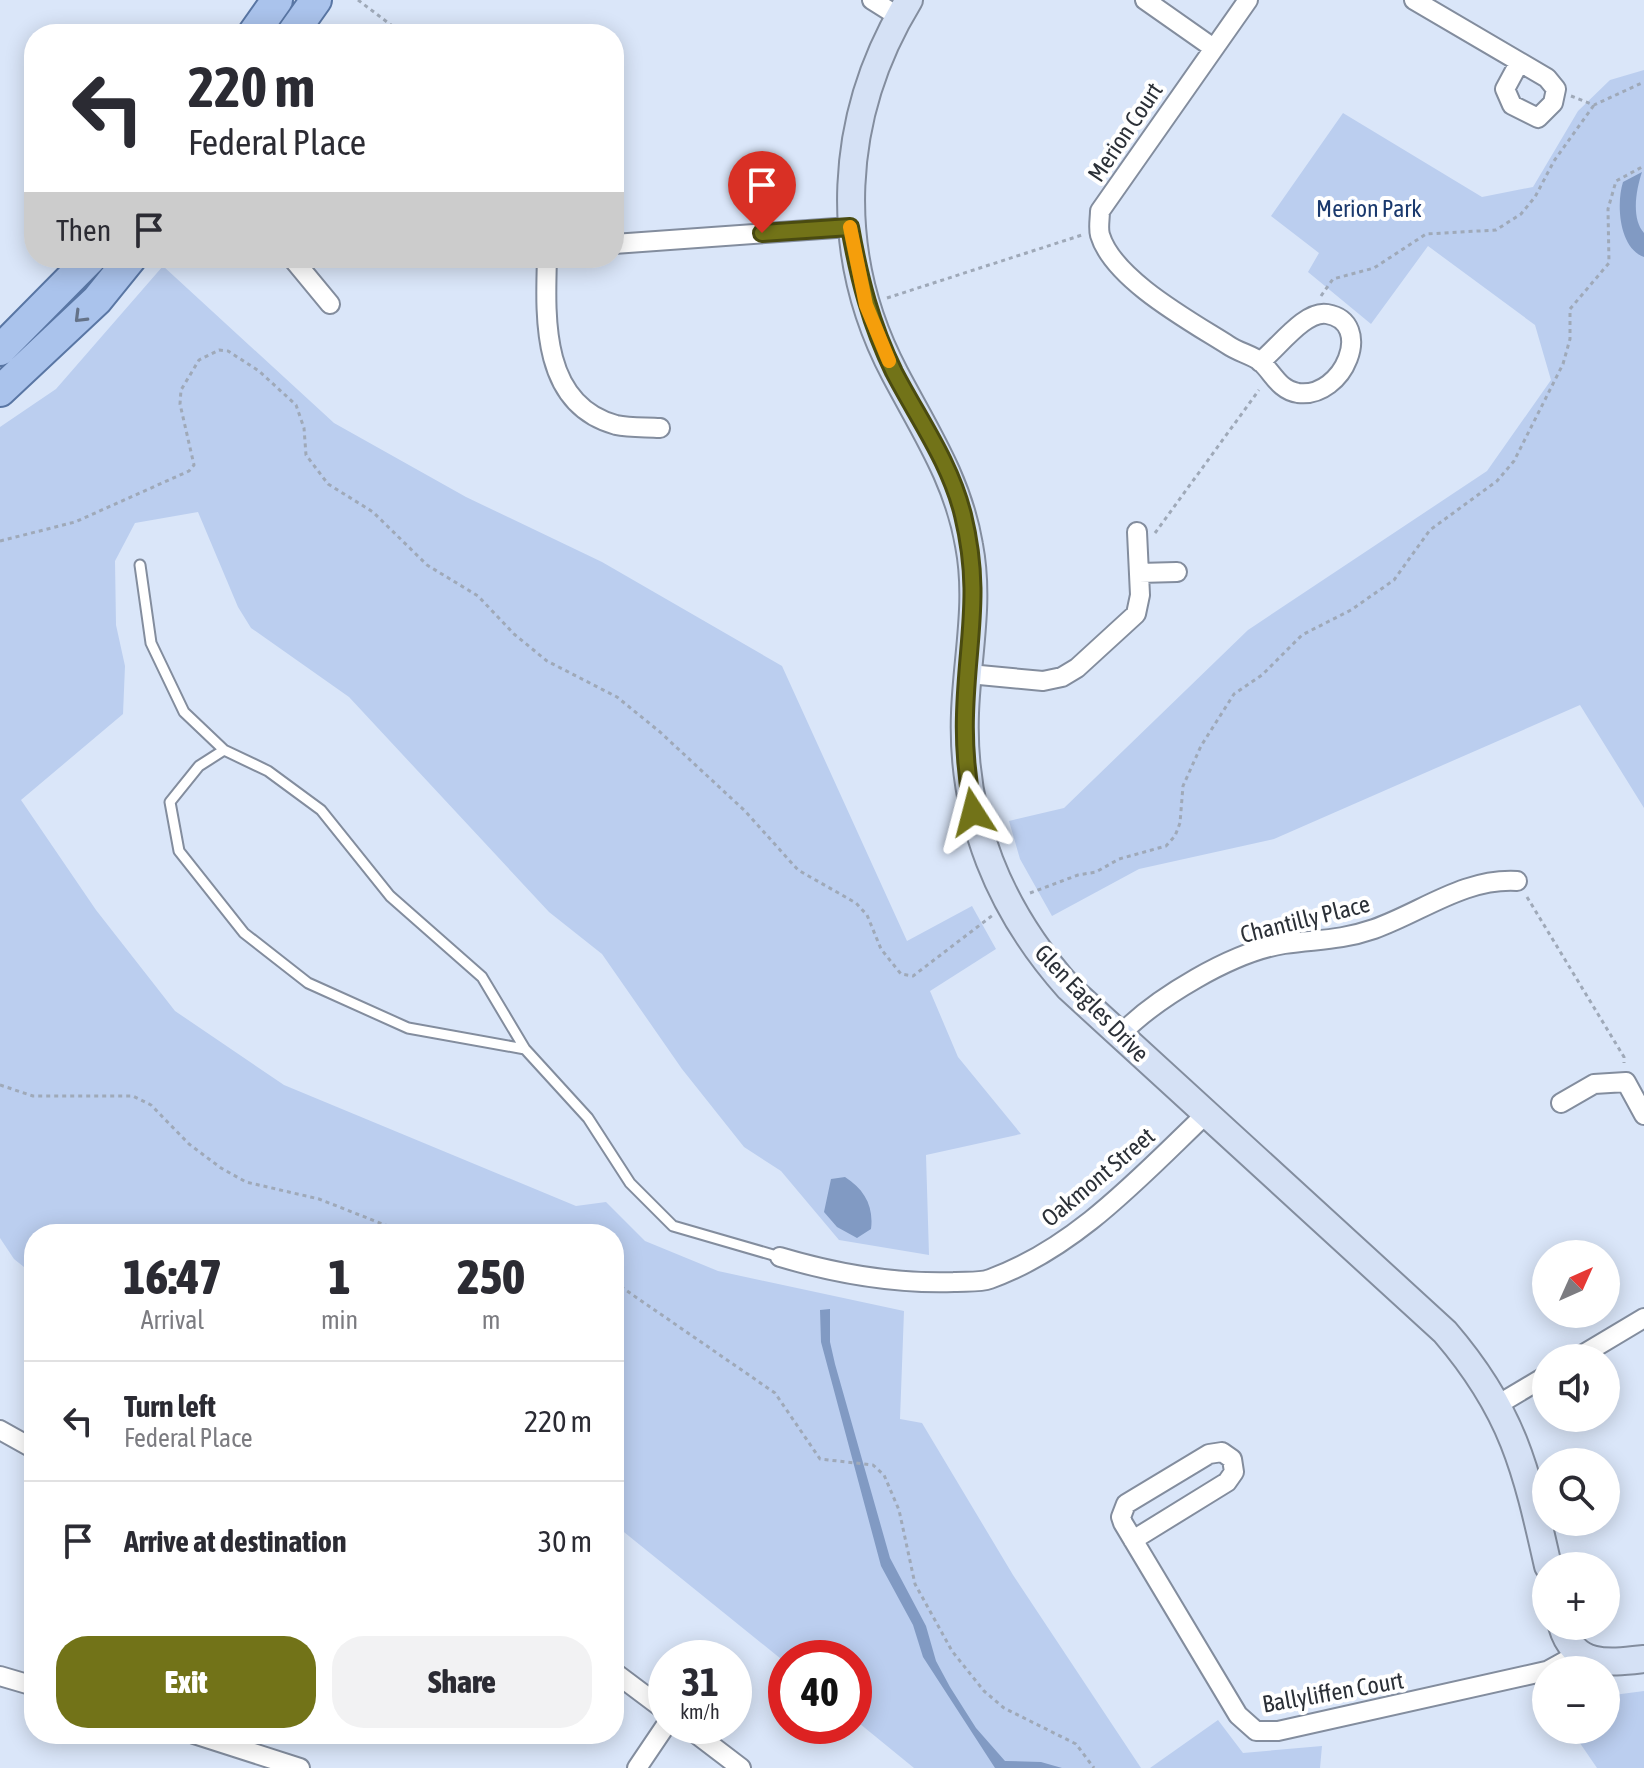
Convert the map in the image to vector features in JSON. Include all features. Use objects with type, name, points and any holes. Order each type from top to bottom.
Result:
[{"type":"main road","points":[[260,24],[277,0]]},
{"type":"main road","points":[[299,24],[316,0]]},
{"type":"main road","points":[[0,350],[81,268]]},
{"type":"main road","points":[[0,391],[64,333],[122,268]]},
{"type":"street","points":[[872,0],[904,9]]},
{"type":"street","points":[[1145,0],[1212,47]]},
{"type":"street","name":"Merion Court","points":[[1099,232],[1100,211],[1212,47],[1248,0]]},
{"type":"street","points":[[1414,0],[1547,78],[1556,89],[1553,103],[1538,118],[1512,105],[1505,89],[1519,63]]},
{"type":"street","name":"Glen Eagles Drive","points":[[904,9],[872,73],[855,135],[849,182],[850,227],[866,305],[879,339],[938,448],[962,513],[975,585],[965,744],[969,791],[981,843],[1008,905],[1045,961],[1120,1035],[1445,1332],[1499,1404],[1527,1471],[1545,1552]]},
{"type":"street","points":[[624,243],[850,227]]},
{"type":"street","points":[[1099,232],[1107,251],[1126,275],[1265,368],[1277,383],[1297,393],[1317,390],[1336,379],[1349,360],[1350,336],[1331,314],[1305,317],[1265,368]]},
{"type":"street","points":[[300,268],[330,304]]},
{"type":"street","points":[[547,268],[552,361],[563,388],[597,417],[617,425],[660,428]]},
{"type":"street","points":[[969,674],[1043,681],[1070,673],[1136,614],[1139,573],[1137,532]]},
{"type":"street","points":[[1139,573],[1177,572]]},
{"type":"street","name":"Chantilly Place","points":[[1120,1035],[1150,1006],[1222,966],[1282,944],[1327,942],[1374,929],[1481,883],[1517,881]]},
{"type":"street","points":[[1561,1103],[1594,1084],[1626,1082],[1644,1115]]},
{"type":"street","name":"Oakmont Street","points":[[780,1257],[827,1271],[914,1283],[987,1280],[1054,1247],[1104,1209],[1206,1114]]},
{"type":"street","points":[[1600,1344],[1644,1318]]},
{"type":"street","points":[[1499,1404],[1532,1384]]},
{"type":"street","points":[[0,1430],[24,1443]]},
{"type":"street","name":"Ballyliffen Court","points":[[1133,1540],[1227,1482],[1234,1472],[1232,1459],[1222,1452],[1209,1454],[1126,1504],[1121,1517],[1133,1540],[1238,1715],[1256,1731],[1278,1731],[1532,1675]]},
{"type":"street","points":[[1567,1640],[1578,1654],[1594,1662],[1644,1659]]},
{"type":"street","name":"Ballyliffen Court","points":[[1574,1656],[1578,1654]]},
{"type":"street","points":[[0,1676],[24,1683]]},
{"type":"street","points":[[624,1680],[648,1698]]},
{"type":"street","points":[[225,1744],[300,1768]]},
{"type":"street","points":[[637,1768],[653,1744]]},
{"type":"street","points":[[710,1744],[741,1768]]},
{"type":"lane","points":[[140,565],[151,643],[184,712],[224,750],[268,771],[321,810],[390,896],[482,977],[525,1049],[588,1118],[630,1183],[673,1226],[780,1257]]},
{"type":"lane","points":[[224,750],[199,766],[170,802],[179,851],[244,933],[308,983],[408,1028],[525,1049]]},
{"type":"path","points":[[358,0],[390,24]]},
{"type":"path","points":[[1319,313],[1319,299],[1333,279],[1374,268],[1426,234],[1496,230],[1521,214],[1594,105],[1644,82]]},
{"type":"path","points":[[1556,89],[1594,105]]},
{"type":"path","points":[[0,541],[75,522],[189,471],[194,465],[180,404],[185,377],[199,360],[219,350],[228,351],[259,371],[296,405],[304,428],[306,455],[328,484],[373,512],[427,565],[478,596],[514,634],[547,661],[617,697],[660,732],[745,811],[798,870],[856,903],[867,915],[881,949],[901,974],[913,976],[973,928],[1040,888],[1096,872],[1119,859],[1166,846],[1175,836],[1183,786],[1201,746],[1234,694],[1262,675],[1302,635],[1351,610],[1394,580],[1430,530],[1497,481],[1514,461],[1563,364],[1570,339],[1570,309],[1609,263],[1610,194],[1616,181],[1644,166]]},
{"type":"path","points":[[880,300],[1099,232]]},
{"type":"path","points":[[1137,532],[1156,533],[1265,368]]},
{"type":"path","points":[[1517,881],[1624,1057],[1626,1082]]},
{"type":"path","points":[[0,1085],[33,1096],[133,1096],[151,1105],[189,1144],[246,1182],[319,1199],[383,1224]]},
{"type":"path","points":[[624,1289],[775,1393],[820,1459],[873,1465],[884,1475],[899,1510],[915,1584],[952,1651],[984,1691],[1004,1708],[1076,1744],[1094,1768]]},
{"type":"green space","name":"Merion Park","points":[[1644,70],[1644,808],[1580,705],[1274,839],[1139,869],[1052,916],[1020,859],[1009,821],[1064,808],[1248,630],[1487,471],[1551,380],[1535,325],[1428,246],[1371,324],[1308,272],[1319,253],[1271,216],[1343,113],[1482,197],[1533,187],[1578,111],[1610,80]]},
{"type":"green space","points":[[161,268],[165,268],[334,423],[466,497],[602,562],[782,666],[907,941],[972,906],[996,949],[930,991],[958,1057],[1021,1134],[926,1155],[929,1255],[839,1240],[781,1171],[744,1147],[682,1069],[602,954],[549,912],[349,697],[251,628],[238,607],[198,512],[135,523],[115,561],[116,625],[125,666],[123,714],[21,800],[96,910],[175,1011],[284,1085],[576,1206],[606,1202],[645,1241],[718,1271],[904,1311],[900,1419],[922,1423],[1013,1575],[1141,1768],[914,1768],[872,1734],[872,1640],[768,1640],[768,1648],[624,1532],[624,1224],[24,1224],[24,1267],[14,1259],[0,1238],[0,427],[56,389]]},
{"type":"green space","points":[[1644,1691],[1644,1768],[1597,1768],[1581,1744],[1620,1744],[1620,1694]]},
{"type":"green space","points":[[1218,1720],[1243,1753],[1322,1746],[1320,1768],[1150,1768]]},
{"type":"shaded area","points":[[1642,172],[1636,204],[1637,220],[1644,233],[1644,257],[1629,245],[1620,213],[1623,182]]},
{"type":"shaded area","points":[[845,1177],[858,1187],[871,1213],[871,1229],[857,1238],[837,1227],[824,1212],[831,1179]]},
{"type":"shaded area","points":[[830,1309],[830,1342],[835,1364],[890,1558],[926,1626],[936,1661],[976,1728],[1005,1761],[1041,1762],[1062,1768],[995,1768],[923,1657],[913,1625],[881,1566],[821,1342],[820,1310]]},
{"type":"slow traffic","points":[[850,227],[866,305],[889,361]]},
{"type":"route","points":[[762,233],[850,227],[866,305],[879,339],[953,482],[970,545],[975,585],[965,712],[967,780],[973,812]]}]
